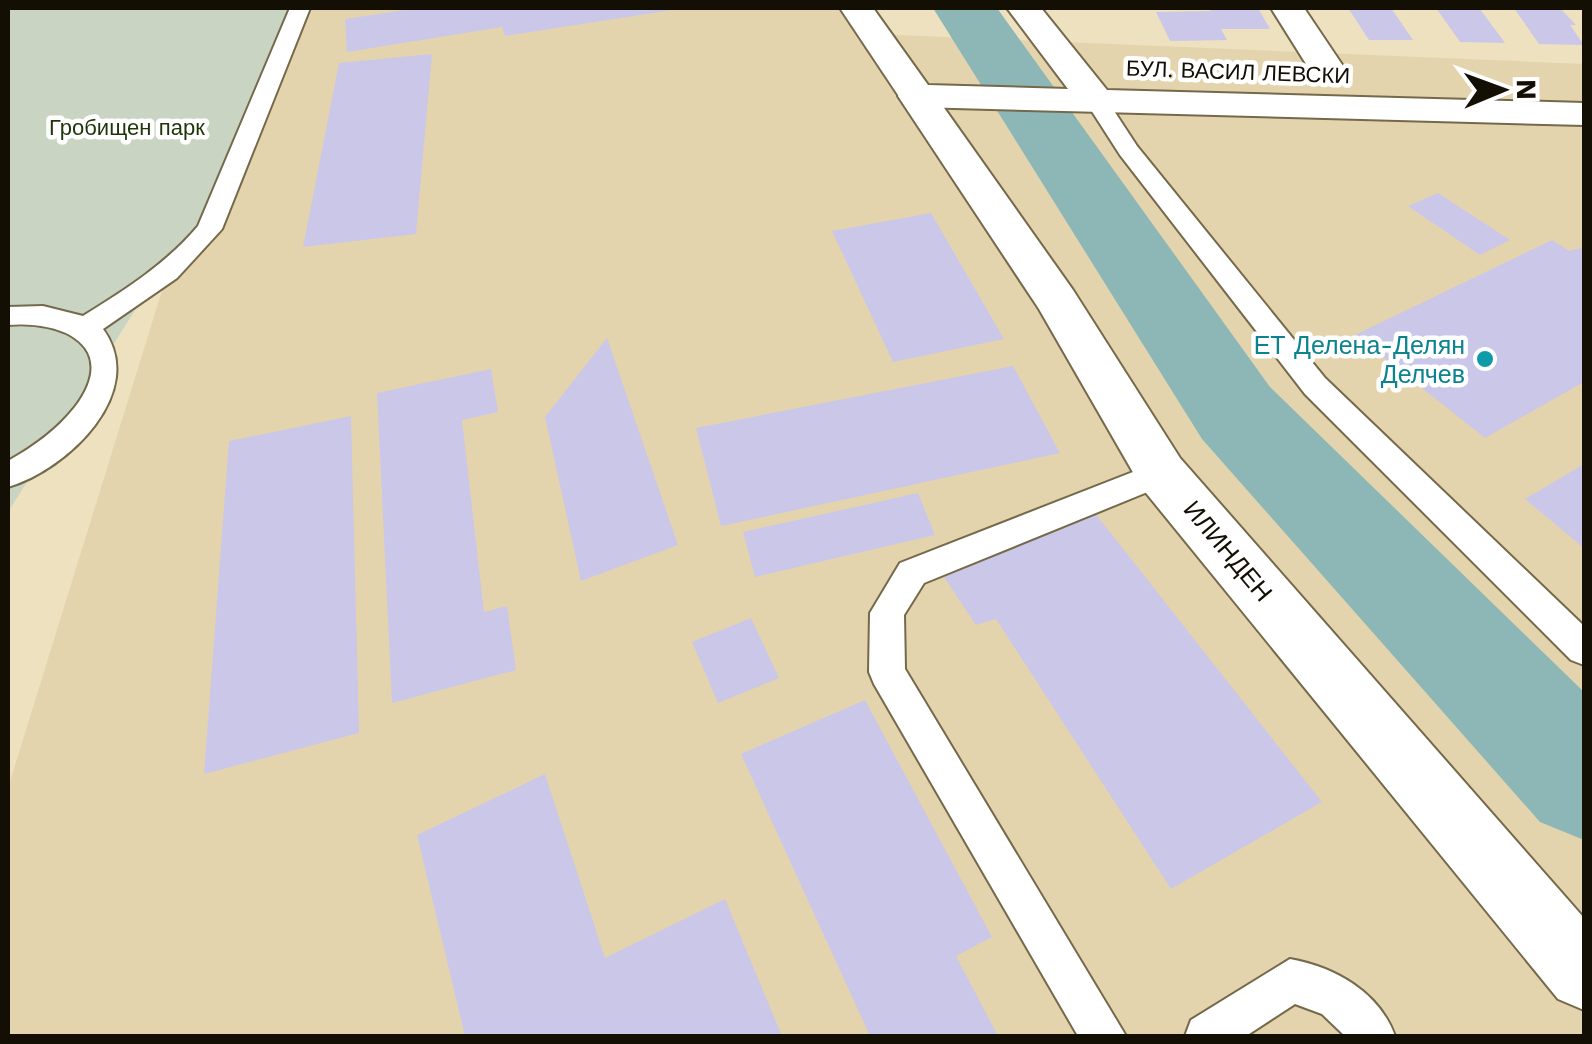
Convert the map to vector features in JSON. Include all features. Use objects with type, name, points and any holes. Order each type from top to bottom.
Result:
[{"type":"main road","name":"ИЛИНДЕН","points":[[856,8],[913,72],[1162,473],[1584,973]]},
{"type":"main road","points":[[1024,8],[1047,73]]},
{"type":"main road","points":[[1288,8],[1331,75]]},
{"type":"main road","name":"БУЛ. ВАСИЛ ЛЕВСКИ","points":[[913,72],[990,98],[1047,73],[1331,75],[1584,84]]},
{"type":"main road","name":"БУЛ. ВАСИЛ ЛЕВСКИ","points":[[1047,73],[1095,99],[1584,114]]},
{"type":"lane","points":[[85,328],[161,280],[190,254],[209,228],[300,8]]},
{"type":"lane","points":[[1095,99],[1128,150],[1315,386],[1584,649]]},
{"type":"lane","points":[[8,316],[56,316],[85,328],[102,348],[105,374],[92,406],[64,438],[8,475]]},
{"type":"lane","points":[[1103,1036],[887,672],[887,613],[912,573],[1162,473]]},
{"type":"lane","points":[[1206,1036],[1290,981],[1319,984],[1347,1002],[1372,1036]]},
{"type":"shaded area","points":[[290,8],[857,8],[874,34],[1584,64],[1584,1036],[8,1036],[8,788],[169,268]]},
{"type":"green space","name":"Гробищен парк","points":[[8,8],[303,8],[226,200],[147,291],[8,512]]},
{"type":"building","points":[[418,8],[672,10],[505,36],[502,27],[347,52],[345,19]]},
{"type":"building","points":[[1209,8],[1258,8],[1270,29],[1221,29],[1227,40],[1170,41],[1156,12],[1211,11]]},
{"type":"building","points":[[1348,8],[1391,8],[1413,40],[1369,40]]},
{"type":"building","points":[[1436,8],[1480,9],[1505,43],[1460,42]]},
{"type":"building","points":[[1514,8],[1560,8],[1576,25],[1570,25],[1584,45],[1539,44]]},
{"type":"building","points":[[432,54],[416,234],[303,247],[339,63]]},
{"type":"building","points":[[1438,193],[1510,240],[1480,255],[1408,206]]},
{"type":"building","points":[[931,213],[1004,339],[893,362],[832,231]]},
{"type":"building","name":"ЕТ Делена-Делян Делчев","points":[[1552,240],[1569,251],[1584,247],[1584,382],[1485,438],[1355,335]]},
{"type":"building","points":[[607,338],[678,545],[581,581],[545,417]]},
{"type":"building","points":[[1013,366],[1060,453],[721,526],[696,428]]},
{"type":"building","points":[[491,369],[498,412],[462,420],[484,612],[507,606],[516,670],[392,703],[377,393]]},
{"type":"building","points":[[351,416],[359,733],[204,774],[229,441]]},
{"type":"building","points":[[1584,464],[1584,548],[1525,499]]},
{"type":"building","points":[[918,493],[935,535],[755,577],[743,532]]},
{"type":"building","points":[[1095,513],[1322,802],[1171,889],[996,619],[976,625],[944,577]]},
{"type":"building","points":[[751,618],[779,678],[718,703],[692,642]]},
{"type":"building","points":[[865,700],[992,937],[956,956],[998,1036],[870,1036],[741,754]]},
{"type":"building","points":[[545,774],[605,958],[725,899],[782,1036],[465,1036],[417,835]]},
{"type":"waterway","points":[[965,8],[1236,413],[1584,778]]},
{"type":"place","name":"ЕТ Делена-Делян Делчев","points":[[1485,359]]}]
